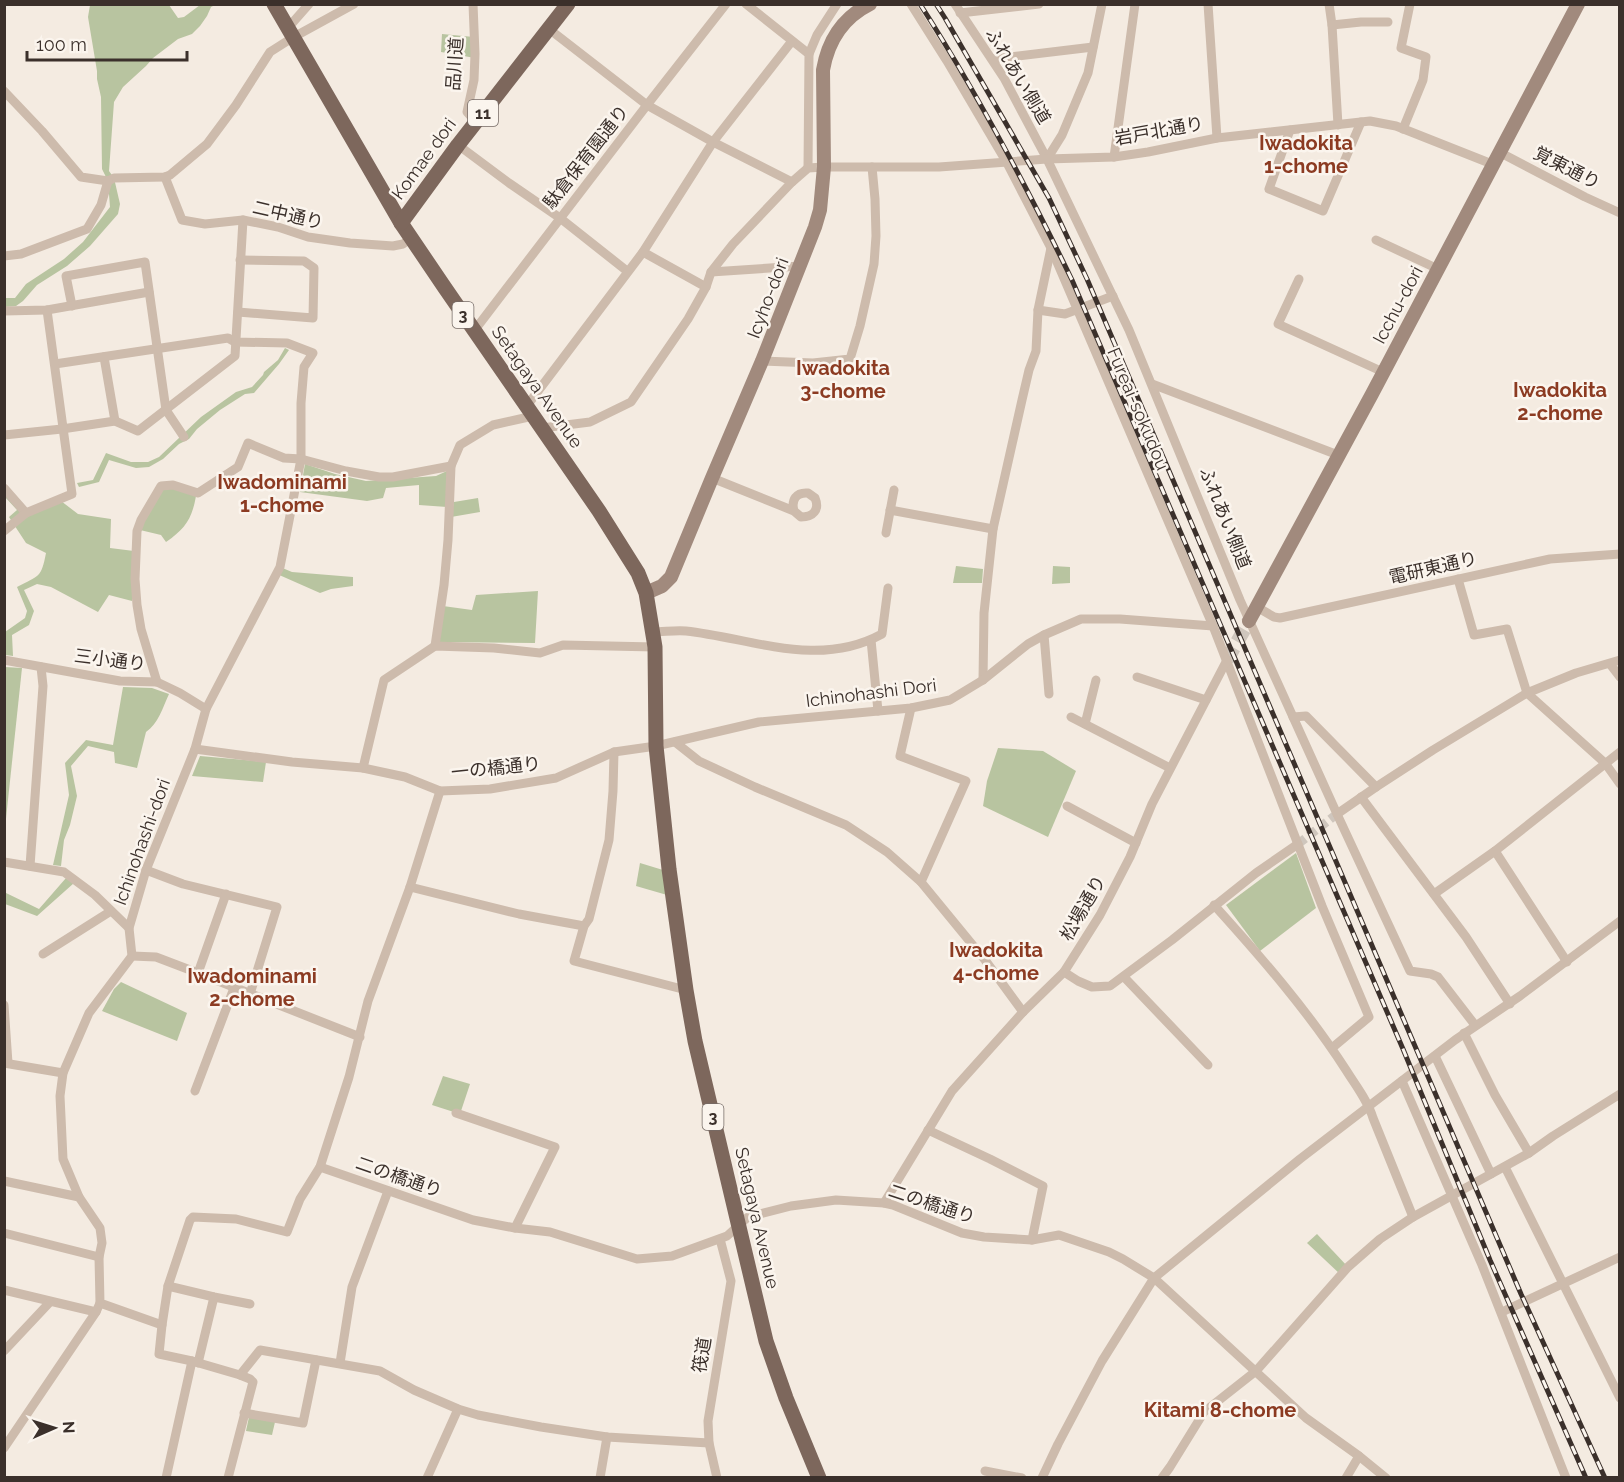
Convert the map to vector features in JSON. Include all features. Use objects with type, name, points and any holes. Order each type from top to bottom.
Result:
[{"type":"main road","name":"Setagaya Avenue","points":[[274,4],[401,223],[599,511],[638,573],[646,593],[654,640]]},
{"type":"main road","name":"Komae dori","points":[[401,223],[458,145],[568,4]]},
{"type":"main road","name":"3","points":[[654,640],[656,746]]},
{"type":"main road","name":"Setagaya Avenue","points":[[656,746],[670,879],[695,1041],[766,1341],[786,1398],[819,1478]]},
{"type":"street","points":[[6,95],[42,130],[81,177],[108,181],[114,178],[165,177],[207,144],[236,105],[270,52],[290,33],[309,4]]},
{"type":"street","points":[[290,33],[354,4]]},
{"type":"street","name":"品川道","points":[[473,4],[474,80],[467,112],[476,122]]},
{"type":"street","name":"駄倉保育園通り","points":[[474,331],[726,4]]},
{"type":"street","points":[[746,4],[809,54]]},
{"type":"street","points":[[435,646],[445,574],[451,466],[460,445],[493,424],[534,417],[590,422],[631,402],[688,319],[706,288],[711,272],[733,244],[808,168],[809,54],[817,35],[837,4]]},
{"type":"street","name":"Icyho-dori","points":[[646,593],[662,586],[671,578],[800,266],[820,210],[824,167],[823,70],[828,50],[843,24],[856,12],[870,4]]},
{"type":"street","name":"Fureai-sokudou","points":[[911,4],[1007,163],[1051,248],[1227,660],[1322,906],[1369,1017],[1332,1048]]},
{"type":"street","points":[[958,9],[1039,4]]},
{"type":"street","points":[[1047,159],[1062,135],[1088,73],[1102,4]]},
{"type":"street","points":[[1114,156],[1135,4]]},
{"type":"street","points":[[1208,4],[1217,138]]},
{"type":"street","points":[[1329,4],[1338,125]]},
{"type":"street","points":[[1403,129],[1423,80],[1426,57],[1401,48],[1403,21],[1410,4]]},
{"type":"street","name":"Icchu-dori","points":[[1250,621],[1578,4]]},
{"type":"street","name":"ふれあい側道","points":[[958,9],[1004,78],[1047,159],[1113,296],[1250,621],[1410,971],[1431,974],[1438,978],[1475,1026]]},
{"type":"street","points":[[1332,25],[1388,22]]},
{"type":"street","points":[[549,29],[647,105],[792,182]]},
{"type":"street","points":[[534,417],[713,142],[792,41]]},
{"type":"street","points":[[993,59],[1093,47]]},
{"type":"street","points":[[1290,130],[1269,189],[1323,211],[1361,122]]},
{"type":"street","name":"岩戸北通り","points":[[808,168],[939,167],[1114,156],[1148,152],[1217,138],[1361,122],[1376,122],[1403,129],[1496,158]]},
{"type":"street","points":[[458,145],[560,218],[627,271]]},
{"type":"street","name":"覚東通り","points":[[1496,158],[1620,213]]},
{"type":"street","points":[[762,361],[813,363],[850,358],[874,264],[876,237],[872,167]]},
{"type":"street","name":"二中通り","points":[[165,177],[182,220],[205,224],[243,220],[279,227],[308,237],[350,243],[393,246],[403,244],[411,238]]},
{"type":"street","points":[[4,256],[21,254],[87,229],[101,205],[108,181]]},
{"type":"street","points":[[4,435],[115,421],[138,431],[235,356],[243,220]]},
{"type":"street","points":[[1376,240],[1438,269]]},
{"type":"street","points":[[983,680],[984,613],[993,529],[1029,370],[1036,351],[1038,310],[1051,248]]},
{"type":"street","points":[[643,252],[706,288]]},
{"type":"street","points":[[238,312],[313,318],[314,268],[303,261],[240,260]]},
{"type":"street","points":[[72,306],[66,276],[145,262],[166,410],[184,437]]},
{"type":"street","points":[[711,272],[800,266]]},
{"type":"street","points":[[1299,279],[1278,324],[1383,372]]},
{"type":"street","points":[[4,311],[46,310],[149,292]]},
{"type":"street","points":[[1038,310],[1065,314],[1113,296]]},
{"type":"street","points":[[4,531],[26,513],[72,494],[46,310]]},
{"type":"street","points":[[55,364],[228,338],[236,342]]},
{"type":"street","name":"Ichinohashi-dori","points":[[132,956],[129,928],[146,870],[195,749],[206,709],[280,567],[301,459],[301,402],[304,367],[313,353],[287,344],[236,342]]},
{"type":"street","points":[[104,357],[115,421]]},
{"type":"street","points":[[1152,384],[1338,455]]},
{"type":"street","points":[[157,682],[141,628],[135,579],[137,531],[161,486],[173,485],[198,493],[238,467],[248,443],[285,458],[301,459],[379,477],[393,477],[451,466]]},
{"type":"street","points":[[712,478],[795,511]]},
{"type":"street","points":[[4,488],[26,513]]},
{"type":"street","points":[[886,532],[894,490]]},
{"type":"street","points":[[890,510],[993,529]]},
{"type":"street","name":"電研東通り","points":[[1257,608],[1280,618],[1550,560],[1620,554]]},
{"type":"street","points":[[1458,579],[1474,635],[1507,629],[1527,693],[1605,764],[1620,784]]},
{"type":"street","points":[[363,768],[384,680],[435,646],[494,648],[540,653],[563,645],[654,640],[684,631],[786,650],[818,651],[871,640],[882,634],[888,588]]},
{"type":"street","name":"Ichinohashi Dori","points":[[656,746],[759,722],[911,708],[950,700],[983,680],[1028,644],[1081,619],[1120,619],[1213,626]]},
{"type":"street","points":[[1044,635],[1048,694]]},
{"type":"street","points":[[871,640],[878,711]]},
{"type":"street","name":"三小通り","points":[[4,660],[120,681],[157,682],[206,709]]},
{"type":"street","name":"松場通り","points":[[884,1203],[952,1091],[1023,1012],[1064,972],[1116,885],[1152,804],[1227,660]]},
{"type":"street","points":[[1337,814],[1433,750],[1527,693],[1576,673],[1615,662],[1620,677]]},
{"type":"street","points":[[30,866],[43,686],[41,667]]},
{"type":"street","points":[[1137,677],[1206,700]]},
{"type":"street","points":[[1085,724],[1096,680]]},
{"type":"street","points":[[911,708],[900,756],[966,781],[921,882]]},
{"type":"street","points":[[1293,717],[1306,716],[1376,787]]},
{"type":"street","points":[[1071,717],[1170,768]]},
{"type":"street","points":[[675,742],[699,761],[846,825],[887,852],[921,882],[985,960],[1023,1012]]},
{"type":"street","name":"一の橋通り","points":[[195,749],[292,762],[363,768],[405,777],[440,791],[490,789],[556,778],[614,752],[656,746]]},
{"type":"street","points":[[614,752],[609,840],[589,919],[584,926],[574,961],[686,990]]},
{"type":"street","points":[[1434,894],[1495,851],[1620,752]]},
{"type":"street","points":[[228,1478],[253,1383],[250,1379],[240,1375],[159,1354],[168,1286],[193,1217],[237,1219],[287,1232],[300,1198],[320,1167],[349,1077],[368,1001],[410,887],[440,791]]},
{"type":"street","points":[[1361,797],[1466,937],[1510,1004]]},
{"type":"street","points":[[1068,806],[1136,843]]},
{"type":"street","points":[[1064,972],[1092,987],[1110,986],[1256,873],[1298,844]]},
{"type":"street","points":[[1495,851],[1567,962]]},
{"type":"street","points":[[4,862],[64,872],[95,895],[129,928]]},
{"type":"street","points":[[146,870],[183,884],[277,907],[250,994]]},
{"type":"street","points":[[410,887],[519,914],[584,926]]},
{"type":"street","points":[[198,973],[226,894]]},
{"type":"street","points":[[1214,905],[1261,957],[1332,1048],[1369,1107],[1413,1217]]},
{"type":"street","points":[[44,954],[111,911]]},
{"type":"street","points":[[1042,1478],[1102,1361],[1154,1278],[1300,1159],[1464,1033],[1510,1004],[1620,921]]},
{"type":"street","points":[[4,1448],[98,1308],[99,1257],[102,1243],[99,1228],[80,1197],[63,1159],[60,1096],[63,1073],[89,1012],[132,956],[156,957],[360,1037]]},
{"type":"street","points":[[1124,977],[1208,1065]]},
{"type":"street","points":[[195,1090],[234,988]]},
{"type":"street","points":[[4,1005],[6,1063],[63,1073]]},
{"type":"street","points":[[1464,1033],[1495,1095],[1529,1153]]},
{"type":"street","points":[[1435,1056],[1491,1174]]},
{"type":"street","points":[[1402,1081],[1502,1312],[1566,1478]]},
{"type":"street","points":[[1162,1478],[1204,1412],[1256,1371],[1348,1267],[1380,1239],[1413,1217],[1529,1153],[1620,1094]]},
{"type":"street","points":[[456,1113],[555,1147],[515,1228]]},
{"type":"street","points":[[928,1130],[1043,1186],[1032,1240]]},
{"type":"street","name":"二の橋通り","points":[[320,1167],[473,1220],[550,1232],[637,1259],[672,1256],[720,1239],[739,1227],[748,1217],[791,1206],[836,1200],[893,1205],[962,1233],[984,1237],[1032,1240],[1059,1235],[1109,1252],[1154,1278],[1306,1419],[1386,1478]]},
{"type":"street","points":[[1505,1167],[1620,1398]]},
{"type":"street","points":[[4,1180],[80,1197]]},
{"type":"street","points":[[340,1363],[352,1287],[388,1191]]},
{"type":"street","points":[[4,1233],[99,1257]]},
{"type":"street","name":"筏道","points":[[717,1478],[709,1443],[708,1421],[731,1281],[720,1239]]},
{"type":"street","points":[[1502,1312],[1620,1257]]},
{"type":"street","points":[[168,1286],[214,1298],[250,1304]]},
{"type":"street","points":[[4,1290],[50,1302],[98,1308],[162,1325]]},
{"type":"street","points":[[166,1478],[195,1362],[214,1298]]},
{"type":"street","points":[[4,1351],[50,1302]]},
{"type":"street","points":[[240,1375],[260,1350],[380,1371],[414,1390],[478,1415],[607,1437],[709,1443]]},
{"type":"street","points":[[244,1413],[303,1423],[316,1360]]},
{"type":"street","points":[[427,1478],[458,1409]]},
{"type":"street","points":[[600,1478],[607,1437]]},
{"type":"street","points":[[1346,1478],[1359,1456]]},
{"type":"street","points":[[1555,1478],[1561,1464]]},
{"type":"street","points":[[986,1471],[1022,1478]]},
{"type":"green space","points":[[90,5],[169,5],[178,18],[184,17],[200,5],[215,5],[211,7],[200,26],[192,34],[178,39],[153,58],[123,87],[114,102],[109,171],[114,178],[120,204],[118,214],[90,246],[67,266],[37,285],[16,306],[5,307],[5,298],[15,298],[26,284],[64,259],[83,242],[110,207],[108,181],[102,169],[101,97],[88,17]]},
{"type":"green space","points":[[442,34],[474,37],[475,58],[441,52]]},
{"type":"green space","points":[[285,348],[289,350],[254,393],[245,394],[220,410],[163,459],[149,467],[136,468],[109,460],[99,482],[79,487],[77,483],[93,480],[106,453],[131,462],[148,462],[159,457],[201,417],[236,392],[252,387],[278,360]]},
{"type":"green space","points":[[305,464],[366,481],[436,476],[447,471],[447,507],[419,505],[419,485],[386,488],[383,498],[367,501],[300,492]]},
{"type":"green space","points":[[173,487],[196,496],[187,523],[166,542],[161,535],[140,530],[162,488]]},
{"type":"green space","points":[[4,488],[26,513],[61,501],[78,514],[111,519],[110,548],[134,551],[132,601],[109,595],[98,612],[51,587],[37,584],[24,590],[34,611],[29,625],[12,635],[13,656],[6,655],[5,632],[25,618],[27,611],[17,587],[38,575],[46,553],[26,543],[9,517],[17,510],[5,497]]},
{"type":"green space","points":[[478,498],[480,512],[451,517],[454,502]]},
{"type":"green space","points":[[956,566],[983,569],[982,583],[953,583]]},
{"type":"green space","points":[[1053,566],[1070,567],[1070,583],[1052,584]]},
{"type":"green space","points":[[280,567],[292,572],[353,577],[353,586],[320,593],[277,574]]},
{"type":"green space","points":[[538,591],[535,643],[437,642],[443,606],[472,610],[476,595]]},
{"type":"green space","points":[[4,667],[22,668],[5,828]]},
{"type":"green space","points":[[123,687],[152,688],[169,694],[157,720],[146,732],[137,768],[115,763],[114,752],[88,746],[71,766],[77,796],[64,840],[61,866],[53,865],[69,795],[65,763],[86,740],[113,745]]},
{"type":"green space","points":[[998,748],[1043,751],[1076,771],[1048,837],[983,806],[987,781]]},
{"type":"green space","points":[[200,756],[266,762],[263,782],[192,776]]},
{"type":"green space","points":[[1296,853],[1316,908],[1260,951],[1226,905]]},
{"type":"green space","points":[[640,863],[663,870],[667,895],[636,886]]},
{"type":"green space","points":[[66,878],[74,883],[37,916],[5,904],[4,892],[39,909]]},
{"type":"green space","points":[[121,982],[187,1013],[177,1041],[102,1011],[114,989]]},
{"type":"green space","points":[[443,1076],[470,1084],[460,1114],[432,1105]]},
{"type":"green space","points":[[1317,1234],[1348,1267],[1341,1275],[1307,1243]]},
{"type":"green space","points":[[249,1417],[275,1422],[272,1435],[246,1431]]},
{"type":"tunnel","points":[[1227,660],[1249,621]]},
{"type":"tunnel","points":[[1298,844],[1337,814]]},
{"type":"railway","points":[[920,4],[1000,140],[1072,280],[1403,1049],[1490,1260],[1586,1478]]},
{"type":"railway","points":[[936,4],[1049,198],[1087,279],[1521,1294],[1605,1478]]},
{"type":"district","name":"Iwadokita 1-chome","points":[[1306,154]]},
{"type":"district","name":"Iwadokita 3-chome","points":[[843,380]]},
{"type":"district","name":"Iwadokita 2-chome","points":[[1560,402]]},
{"type":"district","name":"Iwadominami 1-chome","points":[[282,494]]},
{"type":"district","name":"Iwadokita 4-chome","points":[[996,962]]},
{"type":"district","name":"Iwadominami 2-chome","points":[[252,988]]},
{"type":"district","name":"Kitami 8-chome","points":[[1220,1410]]}]
